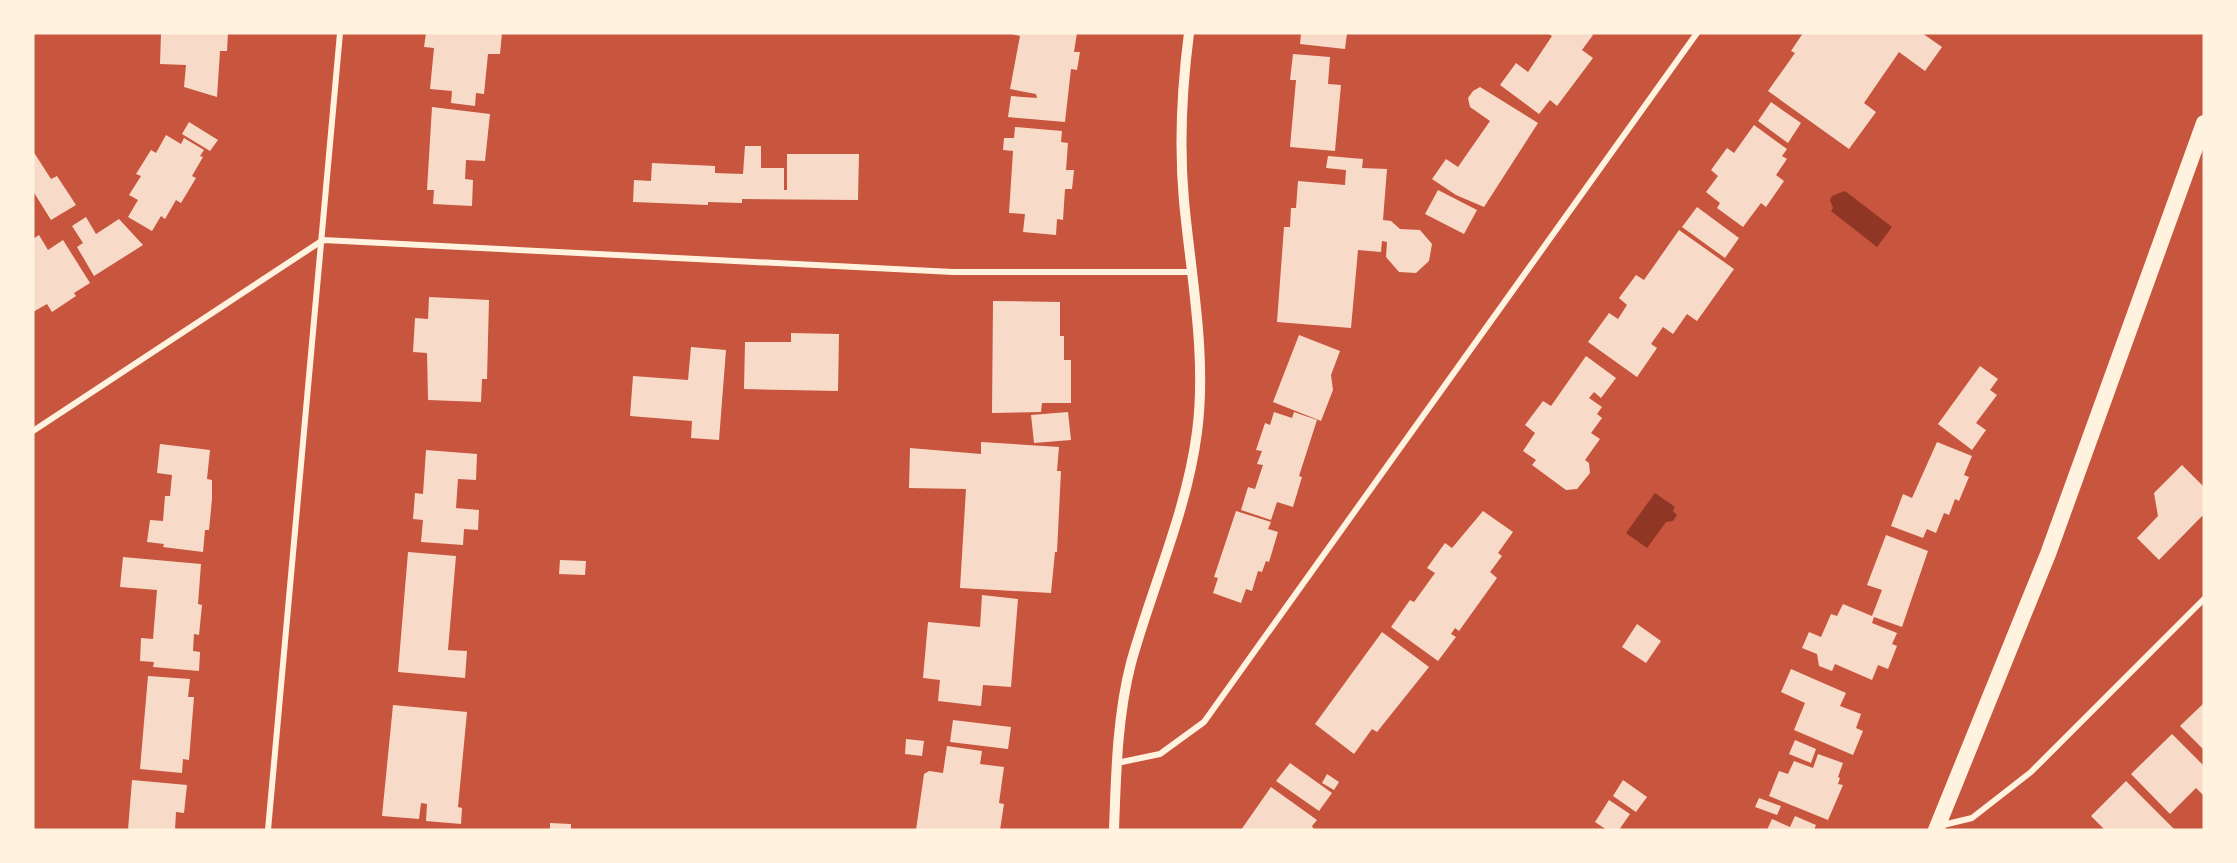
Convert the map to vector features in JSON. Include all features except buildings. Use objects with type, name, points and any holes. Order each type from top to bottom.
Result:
[{"type":"highway","points":[[1937,828],[2048,554],[2204,123]]},
{"type":"street","points":[[268,830],[340,33]]},
{"type":"street","points":[[1114,830],[1117,763],[1124,691],[1189,476],[1197,432],[1199,369],[1184,197],[1183,140],[1189,33]]},
{"type":"street","points":[[1117,763],[1160,754],[1204,722],[1697,33]]},
{"type":"street","points":[[33,431],[323,240],[953,272],[1191,272]]},
{"type":"street","points":[[1937,828],[1972,818],[2031,772],[2204,599]]},
{"type":"shaded area","points":[[1845,191],[1892,227],[1877,247],[1831,211],[1832,196]]},
{"type":"shaded area","points":[[1655,493],[1675,507],[1673,511],[1677,515],[1673,521],[1666,522],[1647,548],[1626,533]]}]
